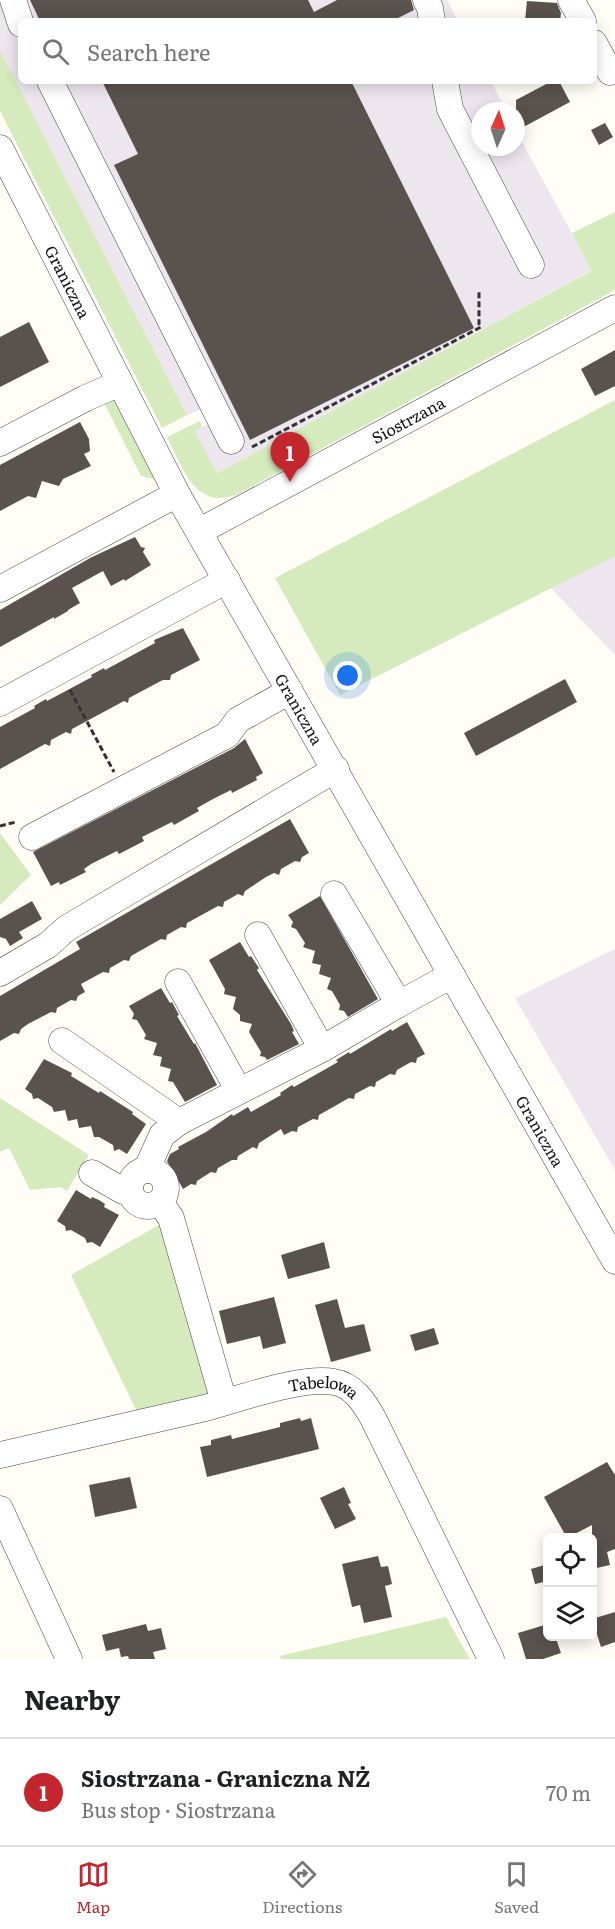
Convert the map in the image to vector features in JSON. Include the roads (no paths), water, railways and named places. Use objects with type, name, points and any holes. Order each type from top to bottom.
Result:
[{"type":"street","points":[[13,0],[19,18]]},
{"type":"street","points":[[426,0],[432,18]]},
{"type":"street","points":[[572,0],[581,18]]},
{"type":"street","points":[[597,48],[610,72]]},
{"type":"street","points":[[52,84],[231,441]]},
{"type":"street","points":[[446,84],[450,109],[531,265]]},
{"type":"street","name":"Graniczna","points":[[0,148],[177,494],[615,1261]]},
{"type":"street","name":"Siostrzana","points":[[200,531],[615,308]]},
{"type":"street","points":[[0,442],[120,383]]},
{"type":"street","points":[[0,589],[177,494]]},
{"type":"street","points":[[0,703],[227,580]]},
{"type":"street","points":[[32,837],[227,735],[238,720],[290,691]]},
{"type":"street","points":[[0,973],[48,945],[67,928],[336,769]]},
{"type":"street","points":[[334,894],[399,1004]]},
{"type":"street","points":[[258,935],[322,1049]]},
{"type":"street","points":[[150,1170],[149,1164],[162,1135],[179,1122],[322,1049],[452,975]]},
{"type":"street","points":[[178,982],[239,1091]]},
{"type":"street","points":[[62,1041],[179,1122]]},
{"type":"street","points":[[150,1170],[156,1172],[164,1180],[166,1192],[160,1202],[144,1206],[134,1200],[130,1191],[133,1177],[150,1170]]},
{"type":"street","points":[[92,1173],[123,1191],[130,1191]]},
{"type":"street","points":[[160,1202],[171,1218],[224,1402]]},
{"type":"street","name":"Tabelowa","points":[[0,1455],[306,1381],[335,1382],[346,1386],[365,1403],[373,1418],[491,1659]]},
{"type":"street","points":[[0,1509],[69,1659]]},
{"type":"place","name":"Siostrzana - Graniczna NŻ","points":[[290,482]]}]
